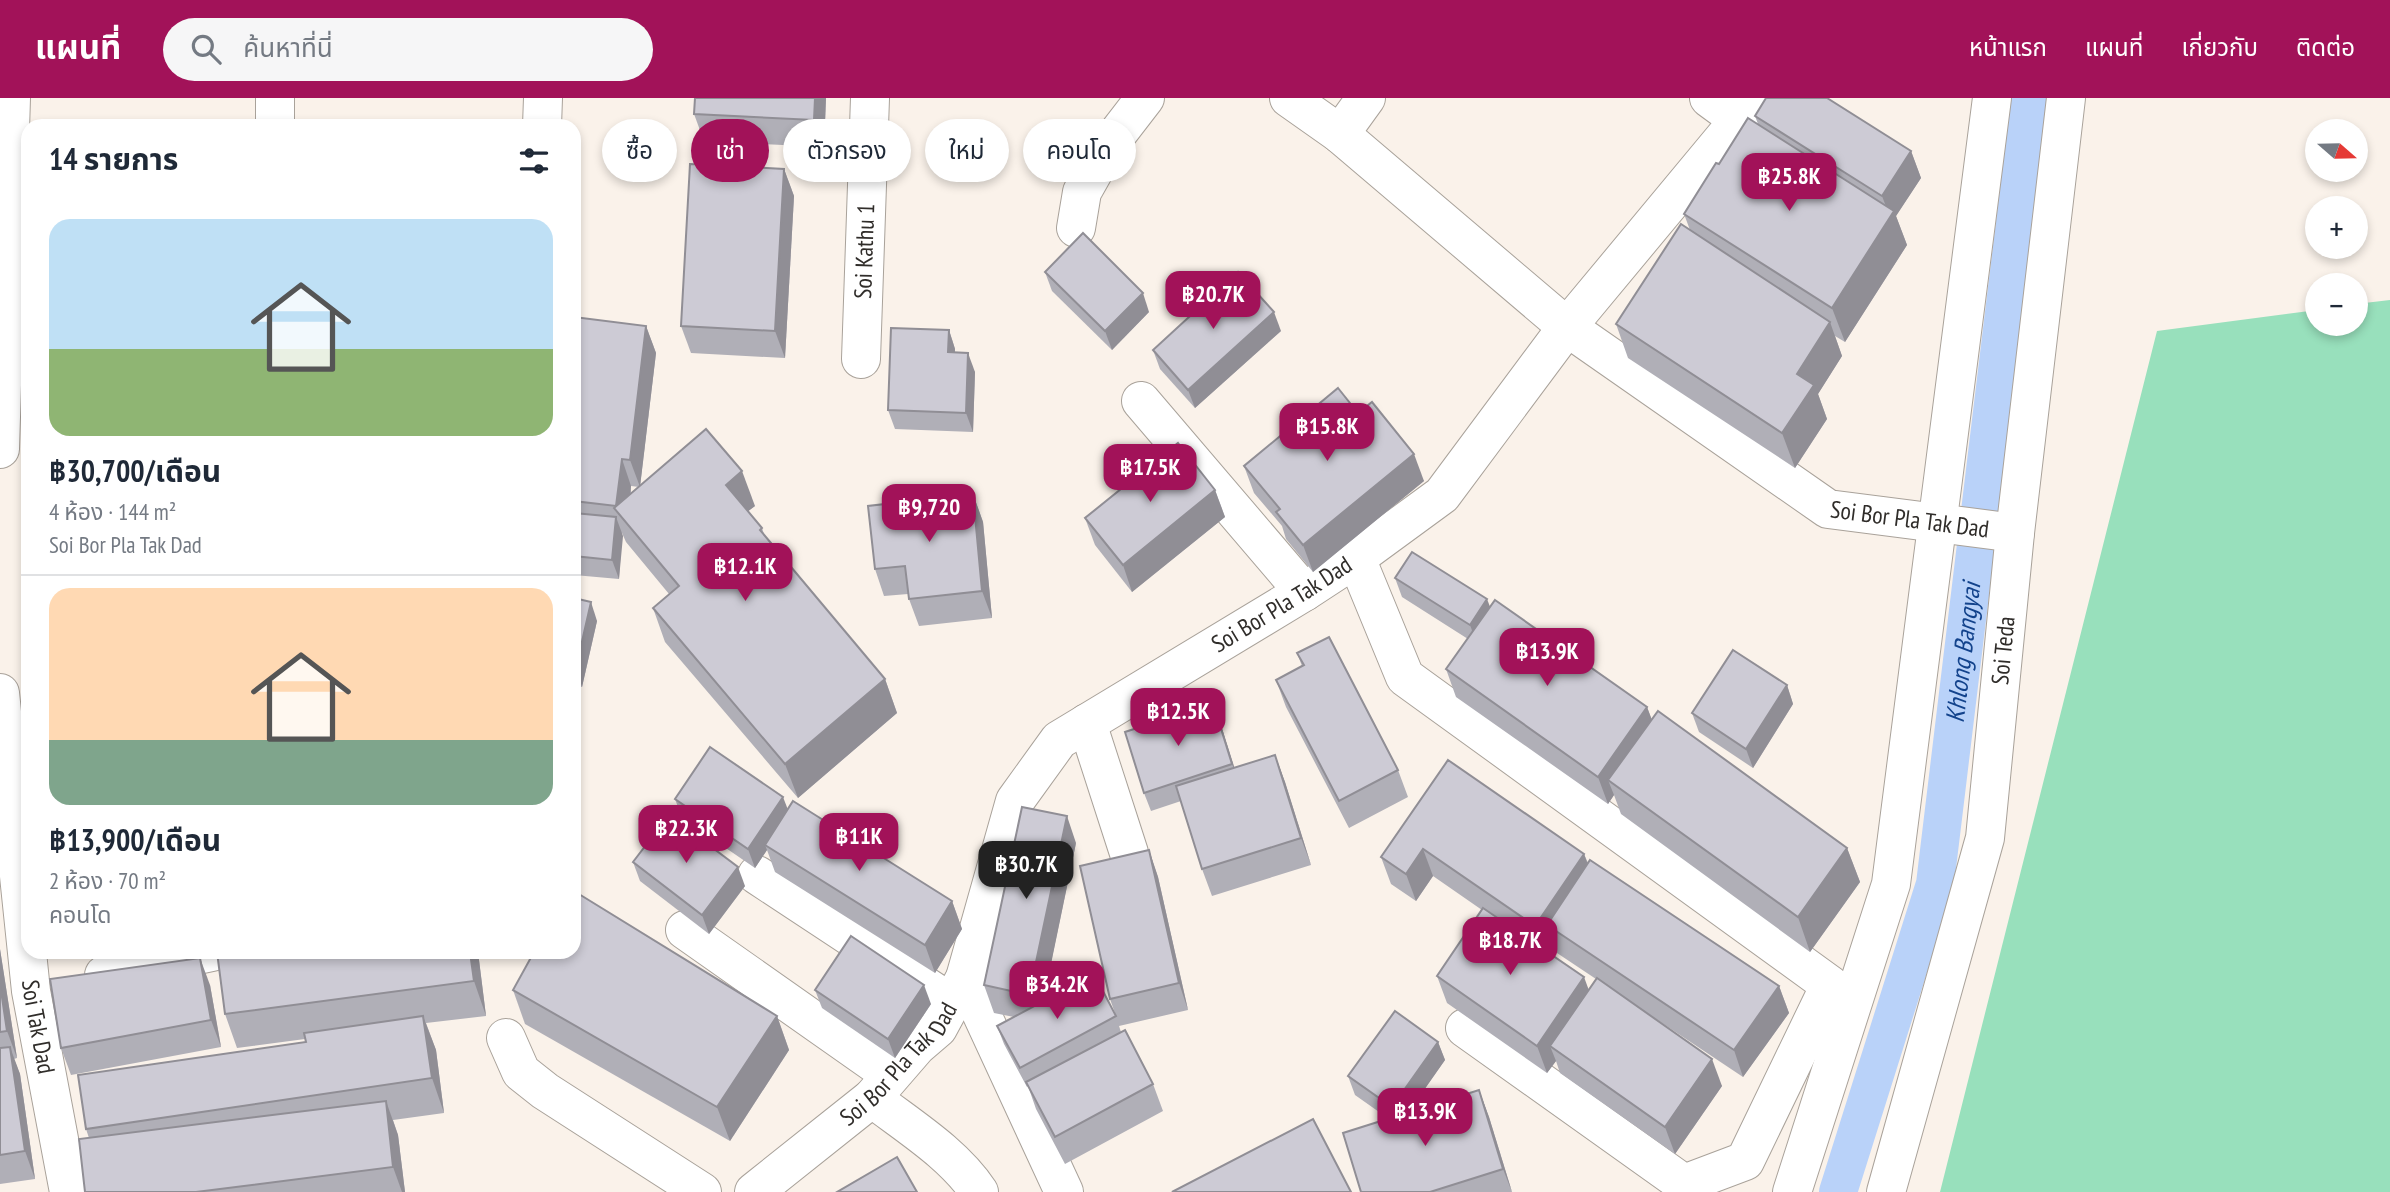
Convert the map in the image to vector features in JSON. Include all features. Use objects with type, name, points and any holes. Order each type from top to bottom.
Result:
[{"type":"street","points":[[0,449],[11,98]]},
{"type":"street","points":[[275,98],[275,119]]},
{"type":"street","points":[[542,119],[543,98]]},
{"type":"street","name":"Soi Kathu 1","points":[[860,359],[870,98]]},
{"type":"street","points":[[1076,228],[1082,192],[1108,146],[1145,98]]},
{"type":"street","name":"Soi Bor Pla Tak Dad","points":[[1289,98],[1340,134],[1567,327],[1828,509],[2015,533]]},
{"type":"street","points":[[1340,134],[1366,98]]},
{"type":"street","points":[[1567,327],[1746,109],[1709,98]]},
{"type":"street","points":[[1792,1192],[1891,884],[1992,98]]},
{"type":"street","name":"Soi Teda","points":[[1886,1192],[1985,838],[2015,533],[2066,98]]},
{"type":"street","name":"Soi Bor Pla Tak Dad","points":[[754,1192],[881,1087],[917,1045],[938,1028],[958,991],[1015,801],[1059,740],[1304,592],[1442,495],[1567,327]]},
{"type":"street","points":[[1142,401],[1304,592]]},
{"type":"street","points":[[1356,558],[1405,677],[1830,985],[1745,1160],[1666,1188],[1465,1028]]},
{"type":"street","name":"Soi Tak Dad","points":[[0,693],[21,895]]},
{"type":"street","points":[[1087,723],[1129,853]]},
{"type":"street","points":[[757,875],[958,991],[1064,1192]]},
{"type":"street","points":[[685,930],[881,1087],[926,1139],[970,1178],[979,1192]]},
{"type":"street","name":"Soi Tak Dad","points":[[28,959],[31,991],[69,1192]]},
{"type":"street","points":[[31,991],[180,959]]},
{"type":"street","points":[[506,1038],[521,1072],[545,1091],[702,1192]]},
{"type":"street","points":[[51,1098],[91,1092]]},
{"type":"green space","points":[[2390,300],[2390,1192],[1940,1192],[2157,331],[2305,312],[2305,336],[2368,336],[2368,303]]},
{"type":"building","points":[[695,98],[815,98],[814,119],[694,114]]},
{"type":"building","points":[[1766,98],[1827,98],[1911,151],[1882,196],[1755,116]]},
{"type":"building","points":[[1748,118],[1894,211],[1832,308],[1684,214]]},
{"type":"building","points":[[690,164],[691,182],[769,182],[769,168],[783,169],[775,331],[681,326]]},
{"type":"building","points":[[1681,224],[1830,322],[1797,374],[1814,385],[1782,433],[1616,324]]},
{"type":"building","points":[[1083,233],[1143,293],[1105,331],[1045,272]]},
{"type":"building","points":[[1238,272],[1274,312],[1188,390],[1153,350]]},
{"type":"building","points":[[581,318],[646,326],[630,460],[622,459],[616,506],[581,502]]},
{"type":"building","points":[[891,328],[949,330],[948,352],[968,353],[966,413],[888,410]]},
{"type":"building","points":[[1338,388],[1358,413],[1372,402],[1414,454],[1303,545],[1276,512],[1280,509],[1244,466]]},
{"type":"building","points":[[706,429],[742,471],[726,485],[762,528],[760,530],[885,679],[785,764],[653,608],[679,586],[614,508]]},
{"type":"building","points":[[1178,443],[1215,490],[1123,565],[1085,518]]},
{"type":"building","points":[[973,494],[982,591],[909,599],[905,566],[875,569],[868,506]]},
{"type":"building","points":[[581,514],[616,517],[612,560],[581,557]]},
{"type":"building","points":[[1412,552],[1487,599],[1470,625],[1395,578]]},
{"type":"building","points":[[581,600],[591,602],[581,646]]},
{"type":"building","points":[[1495,600],[1647,707],[1598,777],[1446,669]]},
{"type":"building","points":[[1329,637],[1398,770],[1339,801],[1276,680],[1304,665],[1297,653]]},
{"type":"building","points":[[1733,650],[1787,685],[1746,749],[1692,713]]},
{"type":"building","points":[[1213,703],[1232,764],[1144,793],[1125,732]]},
{"type":"building","points":[[1658,711],[1847,848],[1798,917],[1608,780]]},
{"type":"building","points":[[710,747],[783,797],[748,849],[675,799]]},
{"type":"building","points":[[1275,755],[1301,838],[1202,869],[1176,786]]},
{"type":"building","points":[[1448,760],[1584,854],[1535,926],[1423,849],[1406,874],[1381,857]]},
{"type":"building","points":[[793,801],[952,901],[925,945],[765,845]]},
{"type":"building","points":[[1022,807],[1067,816],[1029,995],[984,985]]},
{"type":"building","points":[[669,815],[738,867],[702,915],[633,862]]},
{"type":"building","points":[[1149,850],[1179,983],[1110,999],[1080,866]]},
{"type":"building","points":[[1590,860],[1779,986],[1734,1050],[1547,925]]},
{"type":"building","points":[[581,895],[777,1016],[717,1107],[513,990],[530,959],[581,959]]},
{"type":"building","points":[[1483,908],[1584,977],[1537,1046],[1437,976]]},
{"type":"building","points":[[851,936],[924,985],[888,1039],[815,990]]},
{"type":"building","points":[[200,959],[211,1020],[61,1048],[50,979]]},
{"type":"building","points":[[218,959],[471,959],[474,981],[225,1014]]},
{"type":"building","points":[[1094,974],[1116,1016],[1020,1068],[997,1026]]},
{"type":"building","points":[[1597,978],[1712,1059],[1665,1127],[1550,1046]]},
{"type":"building","points":[[0,984],[7,1031],[0,1032]]},
{"type":"building","points":[[1395,1011],[1438,1042],[1392,1107],[1348,1076]]},
{"type":"building","points":[[423,1016],[432,1078],[86,1129],[78,1075],[306,1042],[304,1033]]},
{"type":"building","points":[[1125,1030],[1153,1084],[1055,1137],[1026,1082]]},
{"type":"building","points":[[10,1047],[25,1151],[0,1155],[0,1048]]},
{"type":"building","points":[[1479,1090],[1503,1169],[1430,1192],[1361,1192],[1343,1133]]},
{"type":"building","points":[[386,1101],[393,1167],[196,1192],[85,1192],[79,1139]]},
{"type":"building","points":[[1313,1119],[1351,1192],[1172,1192]]},
{"type":"building","points":[[897,1157],[917,1192],[837,1192]]},
{"type":"waterway","name":"Khlong Bangyai","points":[[1838,1192],[1935,884],[2030,98]]}]
